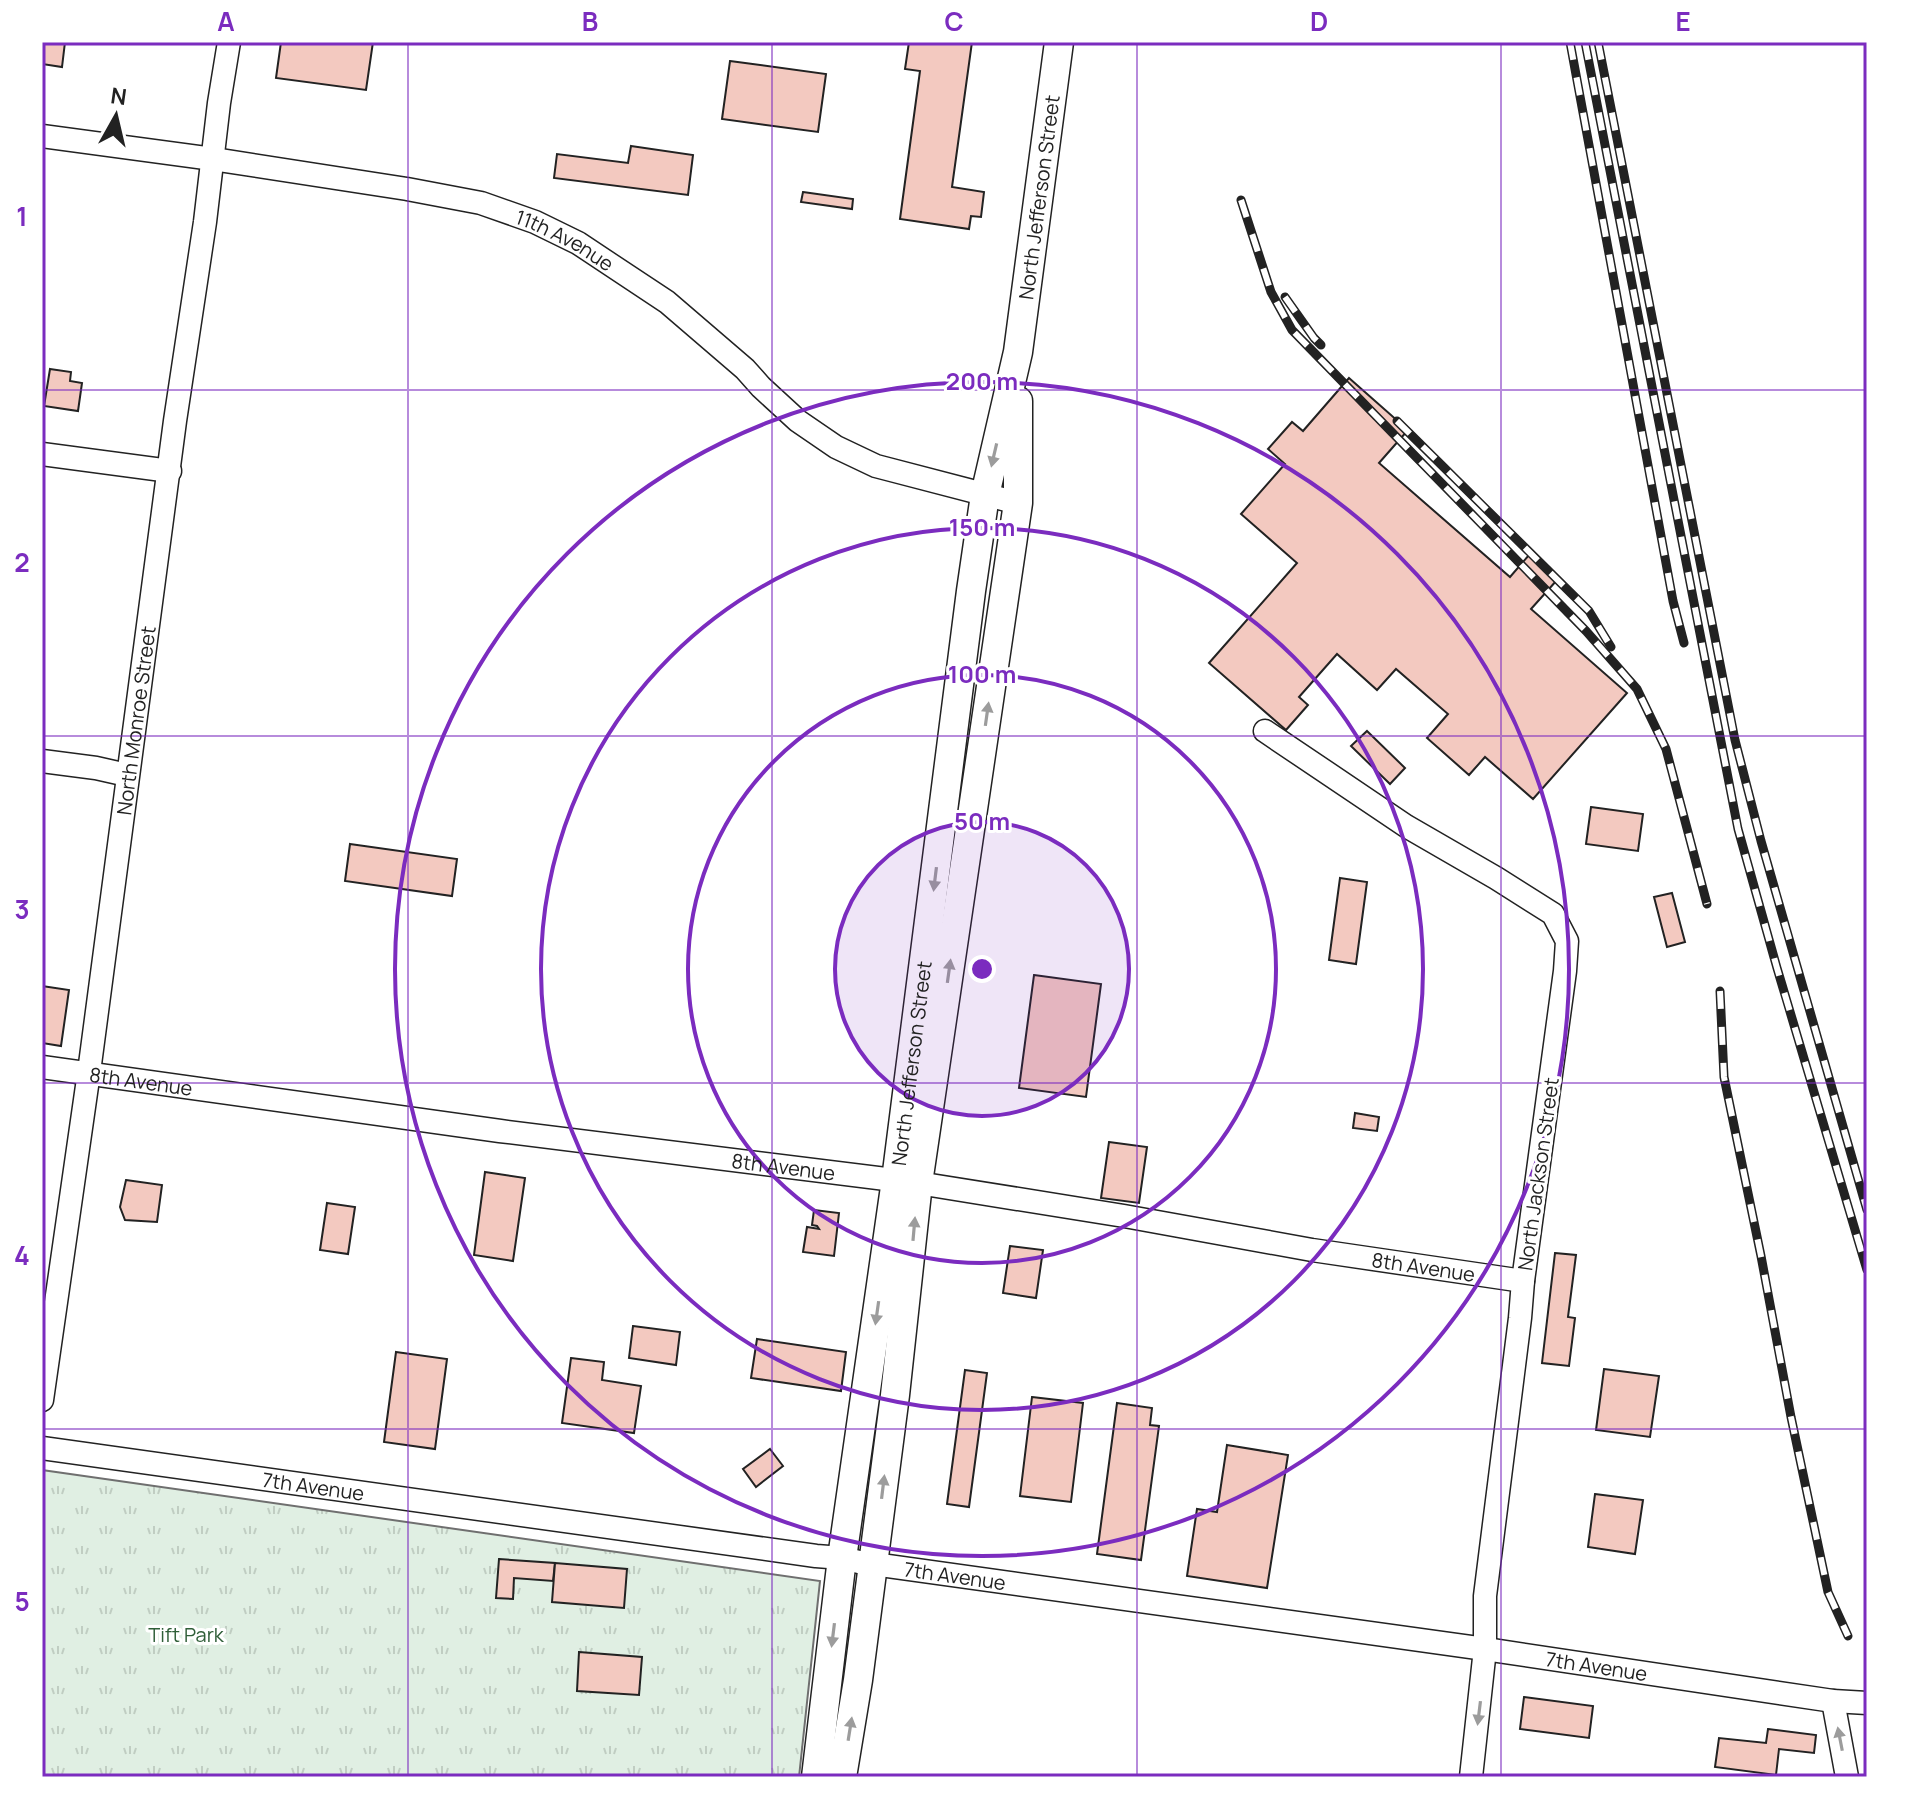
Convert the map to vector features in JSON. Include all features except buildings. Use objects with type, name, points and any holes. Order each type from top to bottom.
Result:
[{"type":"main road","name":"North Jefferson Street","points":[[842,1777],[858,1680],[902,1343],[907,1182],[971,591],[985,495],[1018,352],[1059,42]]},
{"type":"main road","name":"North Jefferson Street","points":[[816,1777],[842,1558],[1018,503],[1018,352]]},
{"type":"street","name":"North Monroe Street","points":[[42,1400],[229,42]]},
{"type":"street","name":"11th Avenue","points":[[42,136],[369,183],[481,203],[535,222],[578,243],[667,302],[745,369],[779,405],[827,441],[876,466],[1018,503]]},
{"type":"street","points":[[42,454],[170,471]]},
{"type":"street","name":"North Jackson Street","points":[[1265,731],[1406,826],[1553,914],[1567,941],[1485,1596],[1485,1649],[1471,1777]]},
{"type":"street","points":[[42,761],[127,775]]},
{"type":"street","name":"8th Avenue","points":[[42,1067],[500,1131],[907,1182],[1124,1216],[1312,1250],[1523,1281]]},
{"type":"street","name":"7th Avenue","points":[[42,1448],[842,1558],[1833,1701],[1867,1703]]},
{"type":"street","points":[[1833,1701],[1847,1777]]},
{"type":"green space","name":"Tift Park","points":[[42,1470],[820,1581],[799,1777],[42,1777]]},
{"type":"railway","points":[[1570,42],[1673,601],[1684,643]]},
{"type":"railway","points":[[1585,42],[1738,829],[1867,1270]]},
{"type":"railway","points":[[1598,42],[1735,740],[1867,1210]]},
{"type":"railway","points":[[1241,200],[1271,292],[1292,330],[1586,631],[1637,689],[1666,749],[1707,904]]},
{"type":"railway","points":[[1285,297],[1321,345]]},
{"type":"railway","points":[[1397,421],[1589,611],[1611,647]]},
{"type":"railway","points":[[1720,991],[1724,1077],[1791,1417],[1828,1592],[1848,1636]]}]
